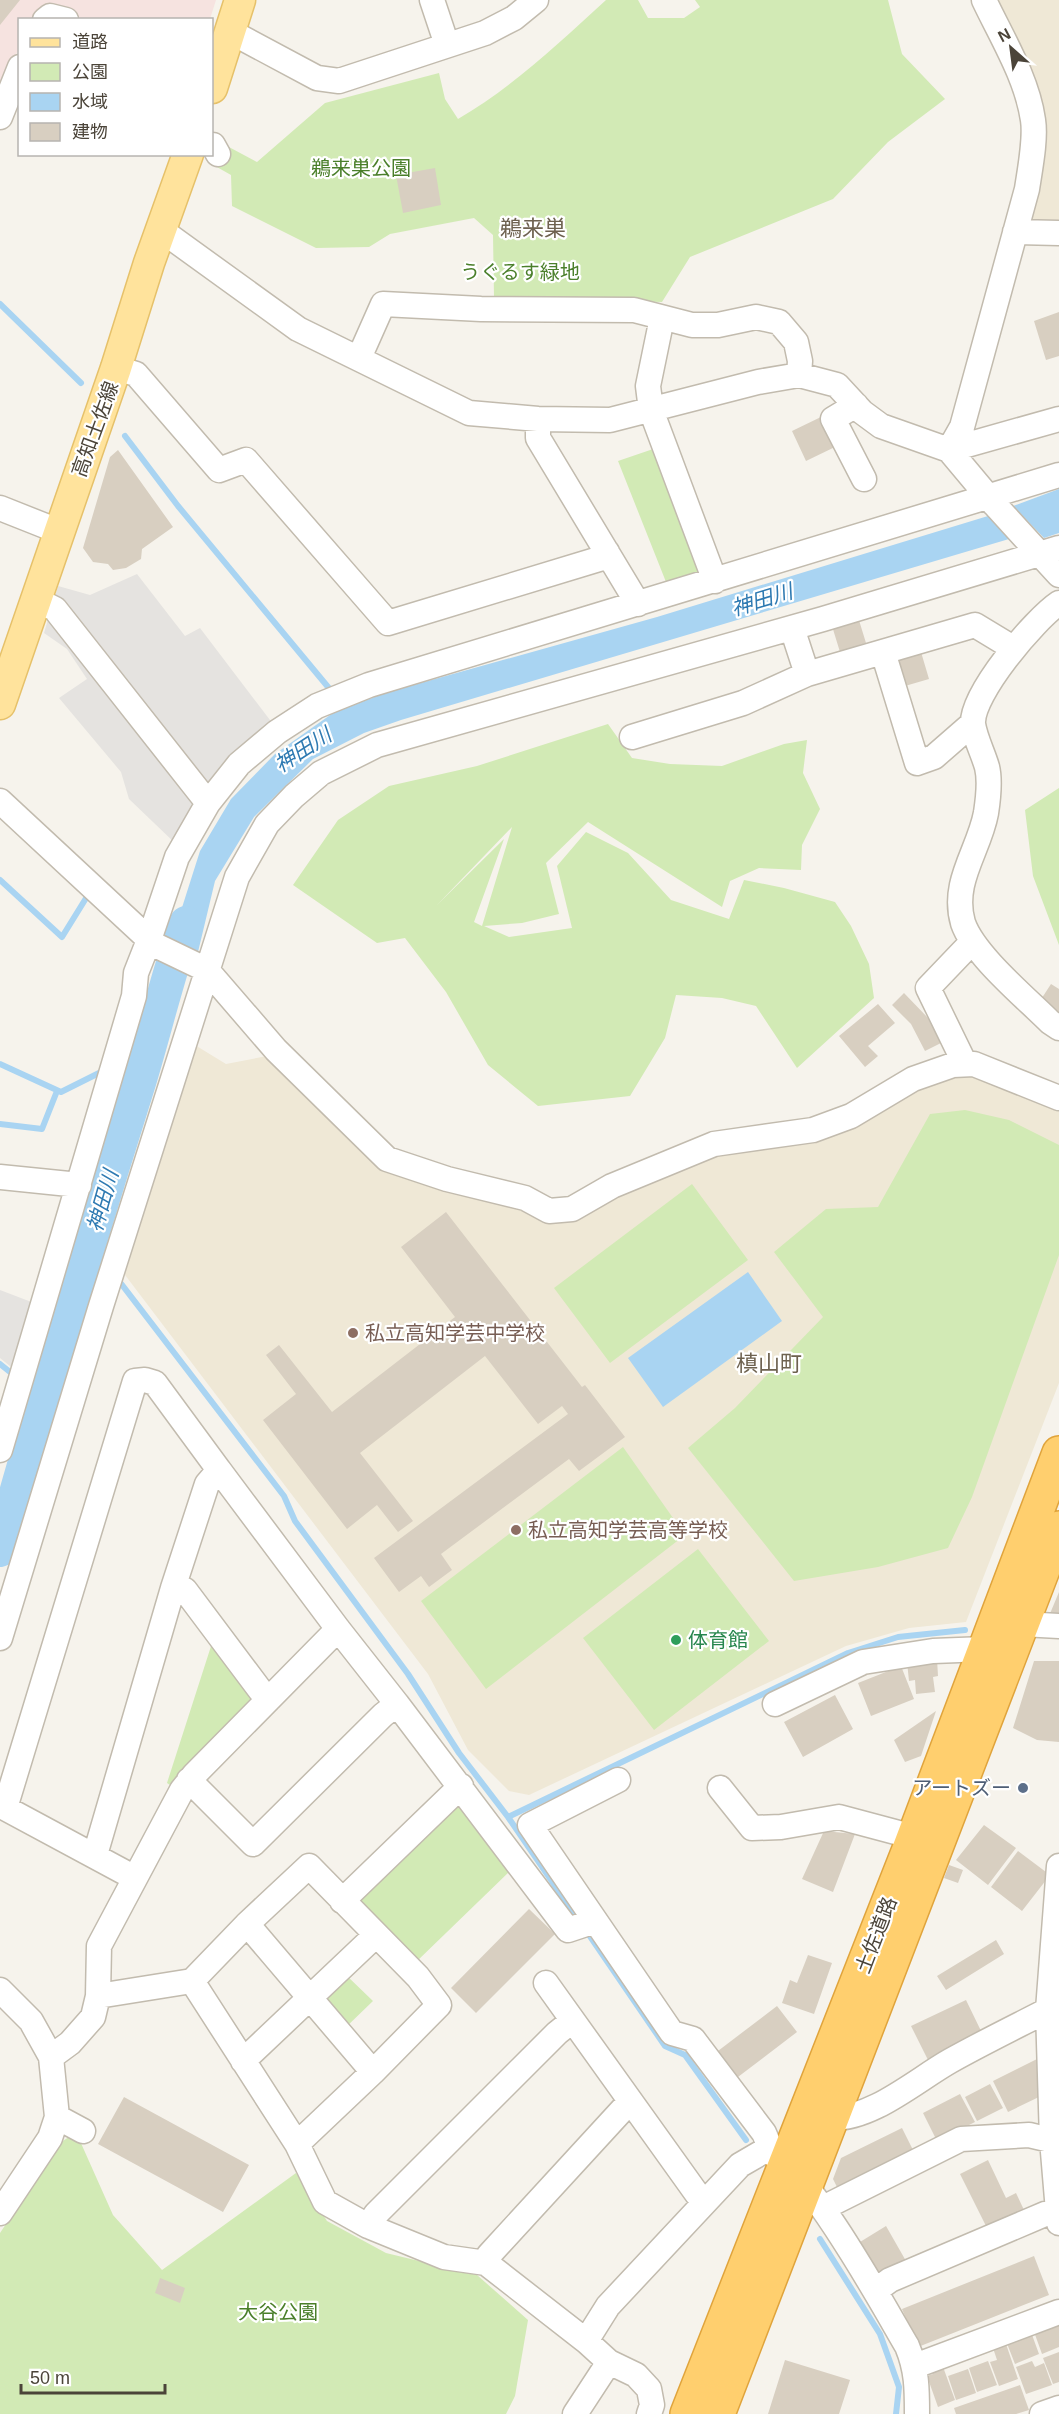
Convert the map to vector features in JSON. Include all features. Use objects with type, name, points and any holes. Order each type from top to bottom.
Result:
[{"type":"highway","name":"土佐道路","points":[[718,2414],[796,2178],[914,1837],[1059,1453]]},
{"type":"highway","name":"土佐道路","points":[[687,2414],[796,2178],[832,2118],[1059,1528]]},
{"type":"main road","points":[[213,85],[240,0]]},
{"type":"main road","name":"高知土佐線","points":[[0,704],[161,230],[203,156]]},
{"type":"street","points":[[432,0],[447,45]]},
{"type":"street","points":[[231,32],[317,78],[339,81],[494,28],[513,18],[536,0]]},
{"type":"street","points":[[949,450],[962,428],[1027,189],[1034,122],[1025,88],[984,0]]},
{"type":"street","points":[[0,117],[18,72]]},
{"type":"street","points":[[161,230],[298,329],[469,413],[610,420],[758,382],[800,375],[837,385],[881,426],[949,450],[991,500],[1044,550],[1059,575]]},
{"type":"street","points":[[1015,232],[1059,233]]},
{"type":"street","points":[[359,358],[383,304],[481,309],[634,310],[692,325],[718,325],[756,318],[779,322],[796,342],[800,375]]},
{"type":"street","points":[[662,318],[648,386],[651,410],[715,581]]},
{"type":"street","points":[[116,368],[136,374],[219,470],[246,460],[388,623],[599,560],[607,552]]},
{"type":"street","points":[[856,405],[833,419],[864,478]]},
{"type":"street","points":[[538,418],[538,438],[638,604]]},
{"type":"street","points":[[949,450],[1059,419]]},
{"type":"street","points":[[0,1450],[134,996],[136,973],[152,943],[177,857],[208,803],[239,764],[277,732],[317,706],[369,685],[991,500],[1059,475]]},
{"type":"street","points":[[0,508],[58,531]]},
{"type":"street","points":[[0,1638],[203,969],[237,877],[267,824],[294,796],[321,773],[377,745],[792,628],[1044,550]]},
{"type":"street","points":[[35,599],[55,609],[208,803]]},
{"type":"street","points":[[1059,603],[1050,609],[1013,648],[977,704],[973,723],[988,770],[986,813],[959,890],[963,922],[972,942],[1050,1022],[1059,1028]]},
{"type":"street","points":[[632,736],[743,704],[807,674],[975,625],[1013,648]]},
{"type":"street","points":[[792,628],[807,674]]},
{"type":"street","points":[[883,652],[917,764],[934,757],[973,723]]},
{"type":"street","points":[[0,801],[152,943],[203,969],[276,1050],[387,1159],[447,1179],[525,1198],[549,1210],[572,1209],[612,1186],[714,1144],[813,1130],[852,1116],[913,1079],[953,1065],[974,1064],[1059,1098]]},
{"type":"street","points":[[965,1064],[928,988],[972,942]]},
{"type":"street","points":[[0,1177],[79,1185]]},
{"type":"street","points":[[135,1878],[5,1808],[135,1381],[145,1380],[156,1383],[338,1629],[568,1930],[587,1924]]},
{"type":"street","points":[[95,1855],[173,1588],[207,1484],[219,1470]]},
{"type":"street","points":[[173,1588],[185,1590],[260,1690],[270,1698]]},
{"type":"street","points":[[1022,1624],[1059,1626]]},
{"type":"street","points":[[51,2057],[70,2043],[93,2017],[98,1996],[99,1946],[182,1790],[189,1780],[338,1629]]},
{"type":"street","points":[[775,1704],[863,1662],[933,1651],[985,1649]]},
{"type":"street","points":[[189,1780],[253,1844],[383,1715],[397,1704]]},
{"type":"street","points":[[618,1780],[530,1825],[587,1924],[672,2033],[693,2039],[764,2133],[875,2291],[907,2346],[915,2366],[917,2414]]},
{"type":"street","points":[[342,1901],[460,1786]]},
{"type":"street","points":[[720,1788],[752,1828],[781,1827],[839,1817],[914,1837]]},
{"type":"street","points":[[98,1996],[192,1981],[247,1924],[309,1866],[418,1977],[439,2005],[297,2144]]},
{"type":"street","points":[[1059,1866],[1048,2010],[1059,2223]]},
{"type":"street","points":[[247,1924],[373,2072]]},
{"type":"street","points":[[243,2061],[376,1935]]},
{"type":"street","points":[[192,1981],[297,2144],[325,2202],[368,2226],[444,2257],[486,2263],[586,2341],[609,2362],[636,2375],[649,2390],[652,2405],[649,2414]]},
{"type":"street","points":[[546,1983],[631,2104],[697,2194],[705,2201]]},
{"type":"street","points":[[0,1990],[31,2021],[51,2057],[57,2117],[50,2138],[0,2213]]},
{"type":"street","points":[[832,2118],[846,2118],[866,2111],[950,2061],[1048,2010]]},
{"type":"street","points":[[368,2226],[376,2214],[557,2033],[572,2021]]},
{"type":"street","points":[[486,2263],[489,2255],[623,2109],[631,2104]]},
{"type":"street","points":[[57,2117],[83,2131]]},
{"type":"street","points":[[796,2178],[961,2139],[1029,2135],[1055,2141]]},
{"type":"street","points":[[586,2341],[608,2306],[740,2165],[764,2151],[796,2178]]},
{"type":"street","points":[[875,2291],[900,2276],[1044,2214],[1058,2212]]},
{"type":"street","points":[[915,2366],[1059,2312]]},
{"type":"street","points":[[575,2414],[609,2362]]},
{"type":"street","points":[[1042,2414],[1059,2408]]},
{"type":"shaded area","points":[[0,0],[216,0],[210,18],[80,18],[68,9],[41,10],[34,18],[18,18],[18,50],[0,96]]},
{"type":"shaded area","points":[[997,0],[1059,0],[1059,228],[1026,228],[1046,144],[1045,123]]},
{"type":"shaded area","points":[[137,574],[185,636],[200,628],[273,724],[177,845],[129,799],[121,772],[59,698],[87,679],[67,649],[44,633],[58,586],[90,595]]},
{"type":"shaded area","points":[[190,1042],[226,1064],[267,1056],[380,1166],[528,1206],[546,1217],[711,1152],[967,1070],[1032,1094],[1059,1110],[1059,1383],[966,1622],[909,1628],[846,1646],[529,1795],[509,1791],[468,1750],[428,1674],[122,1271]]},
{"type":"shaded area","points":[[0,1290],[34,1303],[15,1370],[0,1358]]},
{"type":"green space","points":[[606,0],[638,0],[648,18],[684,18],[700,7],[695,0],[888,0],[902,54],[945,99],[888,142],[833,199],[690,257],[662,302],[494,297],[493,235],[474,218],[390,234],[369,247],[316,248],[232,206],[231,175],[208,162],[210,156],[213,156],[214,139],[257,162],[325,103],[439,73],[445,99],[458,119],[517,79]]},
{"type":"green space","points":[[659,447],[707,575],[668,587],[618,461]]},
{"type":"green space","points":[[608,724],[632,758],[670,764],[722,766],[784,744],[807,740],[803,773],[820,809],[802,845],[801,870],[759,868],[730,881],[722,907],[588,822],[546,863],[559,914],[522,923],[484,926],[509,937],[572,928],[557,866],[586,832],[628,853],[671,900],[729,919],[744,880],[835,902],[851,926],[869,964],[874,998],[797,1068],[756,1006],[722,998],[676,995],[665,1038],[630,1096],[538,1106],[488,1065],[446,992],[405,938],[377,943],[293,885],[338,820],[389,786],[477,766]],"holes":[[[512,827],[482,926],[474,922],[504,839],[437,905]]]},
{"type":"green space","points":[[1059,788],[1059,945],[1033,876],[1025,810]]},
{"type":"green space","points":[[965,1110],[1009,1120],[1059,1145],[1059,1255],[972,1497],[948,1548],[878,1567],[794,1581],[688,1448],[735,1408],[823,1317],[774,1252],[826,1209],[878,1207],[930,1114]]},
{"type":"green space","points":[[692,1184],[748,1260],[610,1363],[554,1288]]},
{"type":"green space","points":[[623,1447],[685,1535],[486,1689],[421,1601]]},
{"type":"green space","name":"体育館","points":[[698,1549],[769,1641],[654,1730],[583,1638]]},
{"type":"green space","points":[[213,1640],[254,1692],[252,1706],[170,1785],[167,1783]]},
{"type":"green space","points":[[458,1798],[512,1869],[415,1963],[357,1898]]},
{"type":"green space","points":[[345,1974],[373,2001],[343,2030],[318,2000]]},
{"type":"green space","name":"大谷公園","points":[[76,2132],[113,2215],[162,2270],[296,2173],[327,2221],[386,2253],[477,2275],[528,2320],[515,2396],[506,2414],[0,2414],[0,2233],[60,2143]]},
{"type":"water","points":[[1059,489],[1059,533],[1044,538],[1013,506]]},
{"type":"water","points":[[988,516],[1009,539],[401,720],[364,733],[313,759],[254,817],[215,881],[198,952],[172,939],[200,851],[231,799],[275,754],[333,713],[385,693],[657,617]]},
{"type":"water","points":[[748,1272],[782,1321],[663,1407],[628,1358]]},
{"type":"building","points":[[0,0],[20,0],[0,25]]},
{"type":"building","points":[[435,168],[441,205],[403,213],[396,175]]},
{"type":"building","points":[[1059,312],[1059,356],[1046,360],[1034,321]]},
{"type":"building","points":[[823,416],[837,446],[806,461],[792,431]]},
{"type":"building","points":[[118,450],[173,527],[142,549],[141,559],[126,568],[113,570],[108,564],[93,562],[83,548],[110,457]]},
{"type":"building","points":[[858,617],[866,643],[840,652],[832,626]]},
{"type":"building","points":[[921,652],[929,679],[905,686],[898,659]]},
{"type":"building","points":[[1051,984],[1059,989],[1059,1017],[1038,1004]]},
{"type":"building","points":[[904,993],[930,1020],[943,1042],[925,1051],[911,1024],[892,1005]]},
{"type":"building","points":[[878,1004],[895,1023],[868,1046],[878,1056],[865,1067],[839,1036]]},
{"type":"building","points":[[446,1212],[582,1387],[585,1385],[625,1437],[579,1471],[569,1459],[441,1554],[452,1570],[429,1587],[421,1576],[399,1592],[374,1558],[568,1414],[562,1406],[538,1424],[485,1356],[360,1453],[413,1521],[398,1532],[377,1505],[347,1529],[263,1420],[296,1394],[266,1355],[279,1345],[332,1412],[455,1317],[401,1247]]},
{"type":"building","points":[[1059,1592],[1059,1617],[1049,1616]]},
{"type":"building","points":[[937,1659],[938,1676],[933,1677],[935,1692],[916,1694],[915,1680],[909,1681],[907,1662]]},
{"type":"building","points":[[1034,1661],[1059,1661],[1059,1742],[1037,1740],[1013,1728]]},
{"type":"building","points":[[901,1666],[914,1699],[871,1716],[858,1683]]},
{"type":"building","points":[[835,1695],[853,1729],[803,1757],[784,1722]]},
{"type":"building","points":[[936,1711],[921,1756],[905,1762],[894,1740]]},
{"type":"building","points":[[984,1825],[1016,1848],[988,1885],[956,1860]]},
{"type":"building","points":[[824,1831],[855,1834],[833,1892],[802,1879]]},
{"type":"building","points":[[1018,1851],[1050,1875],[1022,1911],[991,1887]]},
{"type":"building","points":[[949,1865],[963,1870],[958,1883],[944,1878]]},
{"type":"building","points":[[529,1909],[555,1934],[476,2013],[451,1988]]},
{"type":"building","points":[[996,1940],[1004,1954],[946,1990],[937,1976]]},
{"type":"building","points":[[808,1955],[832,1963],[814,2014],[782,2003],[790,1980],[797,1983]]},
{"type":"building","points":[[966,2000],[982,2033],[928,2060],[911,2026]]},
{"type":"building","points":[[777,2006],[797,2032],[734,2080],[714,2054]]},
{"type":"building","points":[[1041,2057],[1044,2080],[1038,2091],[1041,2096],[1008,2112],[993,2081]]},
{"type":"building","points":[[990,2084],[1003,2108],[977,2121],[965,2097]]},
{"type":"building","points":[[960,2094],[975,2122],[937,2141],[923,2113]]},
{"type":"building","points":[[124,2097],[249,2165],[223,2212],[98,2144]]},
{"type":"building","points":[[902,2128],[913,2150],[837,2187],[833,2179],[841,2158]]},
{"type":"building","points":[[988,2160],[1006,2198],[1016,2193],[1024,2210],[987,2228],[960,2174]]},
{"type":"building","points":[[886,2226],[906,2261],[880,2276],[860,2242]]},
{"type":"building","points":[[1034,2256],[1049,2295],[918,2347],[902,2309]]},
{"type":"building","points":[[160,2278],[185,2288],[180,2303],[155,2293]]},
{"type":"building","points":[[1059,2318],[1059,2347],[1042,2354],[1033,2329]]},
{"type":"building","points":[[1031,2332],[1039,2354],[1015,2364],[1006,2341]]},
{"type":"building","points":[[1006,2344],[1018,2379],[999,2386],[990,2362],[997,2360],[993,2348]]},
{"type":"building","points":[[1059,2352],[1059,2382],[1053,2384],[1043,2358]]},
{"type":"building","points":[[785,2360],[850,2380],[839,2414],[768,2414]]},
{"type":"building","points":[[988,2361],[997,2385],[977,2392],[969,2368]]},
{"type":"building","points":[[1032,2361],[1035,2367],[1044,2363],[1052,2385],[1026,2394],[1016,2367]]},
{"type":"building","points":[[942,2364],[955,2400],[938,2407],[927,2376],[933,2374],[930,2368]]},
{"type":"building","points":[[968,2369],[976,2393],[956,2400],[948,2376]]},
{"type":"building","points":[[1020,2385],[1029,2410],[1016,2414],[956,2414],[954,2408]]},
{"type":"waterway","points":[[0,304],[81,383]]},
{"type":"waterway","points":[[125,436],[178,506],[333,693]]},
{"type":"waterway","points":[[0,880],[62,937],[88,895],[91,899]]},
{"type":"waterway","name":"神田川","points":[[0,1550],[186,923]]},
{"type":"waterway","points":[[122,1061],[150,1048]]},
{"type":"waterway","points":[[0,1064],[61,1092],[105,1070]]},
{"type":"waterway","points":[[0,1124],[42,1129],[57,1091]]},
{"type":"waterway","points":[[89,1242],[106,1264]]},
{"type":"waterway","points":[[116,1277],[284,1496],[295,1521],[408,1674],[459,1753],[508,1817],[579,1921]]},
{"type":"waterway","points":[[0,1364],[15,1376]]},
{"type":"waterway","points":[[24,1383],[42,1398]]},
{"type":"waterway","points":[[508,1817],[848,1653],[898,1637],[965,1630]]},
{"type":"waterway","points":[[585,1929],[665,2046],[685,2055],[746,2140]]},
{"type":"waterway","points":[[820,2239],[880,2334],[899,2387],[896,2414]]},
{"type":"place","name":"私立高知学芸中学校","points":[[353,1333]]},
{"type":"place","name":"私立高知学芸高等学校","points":[[516,1530]]},
{"type":"place","name":"体育館","points":[[676,1640]]},
{"type":"place","name":"アートズー","points":[[1023,1788]]},
{"type":"district","name":"鵜来巣","points":[[533,228]]},
{"type":"district","name":"槙山町","points":[[769,1363]]},
{"type":"park label","name":"鵜来巣公園","points":[[361,168]]},
{"type":"park label","name":"うぐるす緑地","points":[[520,272]]}]
